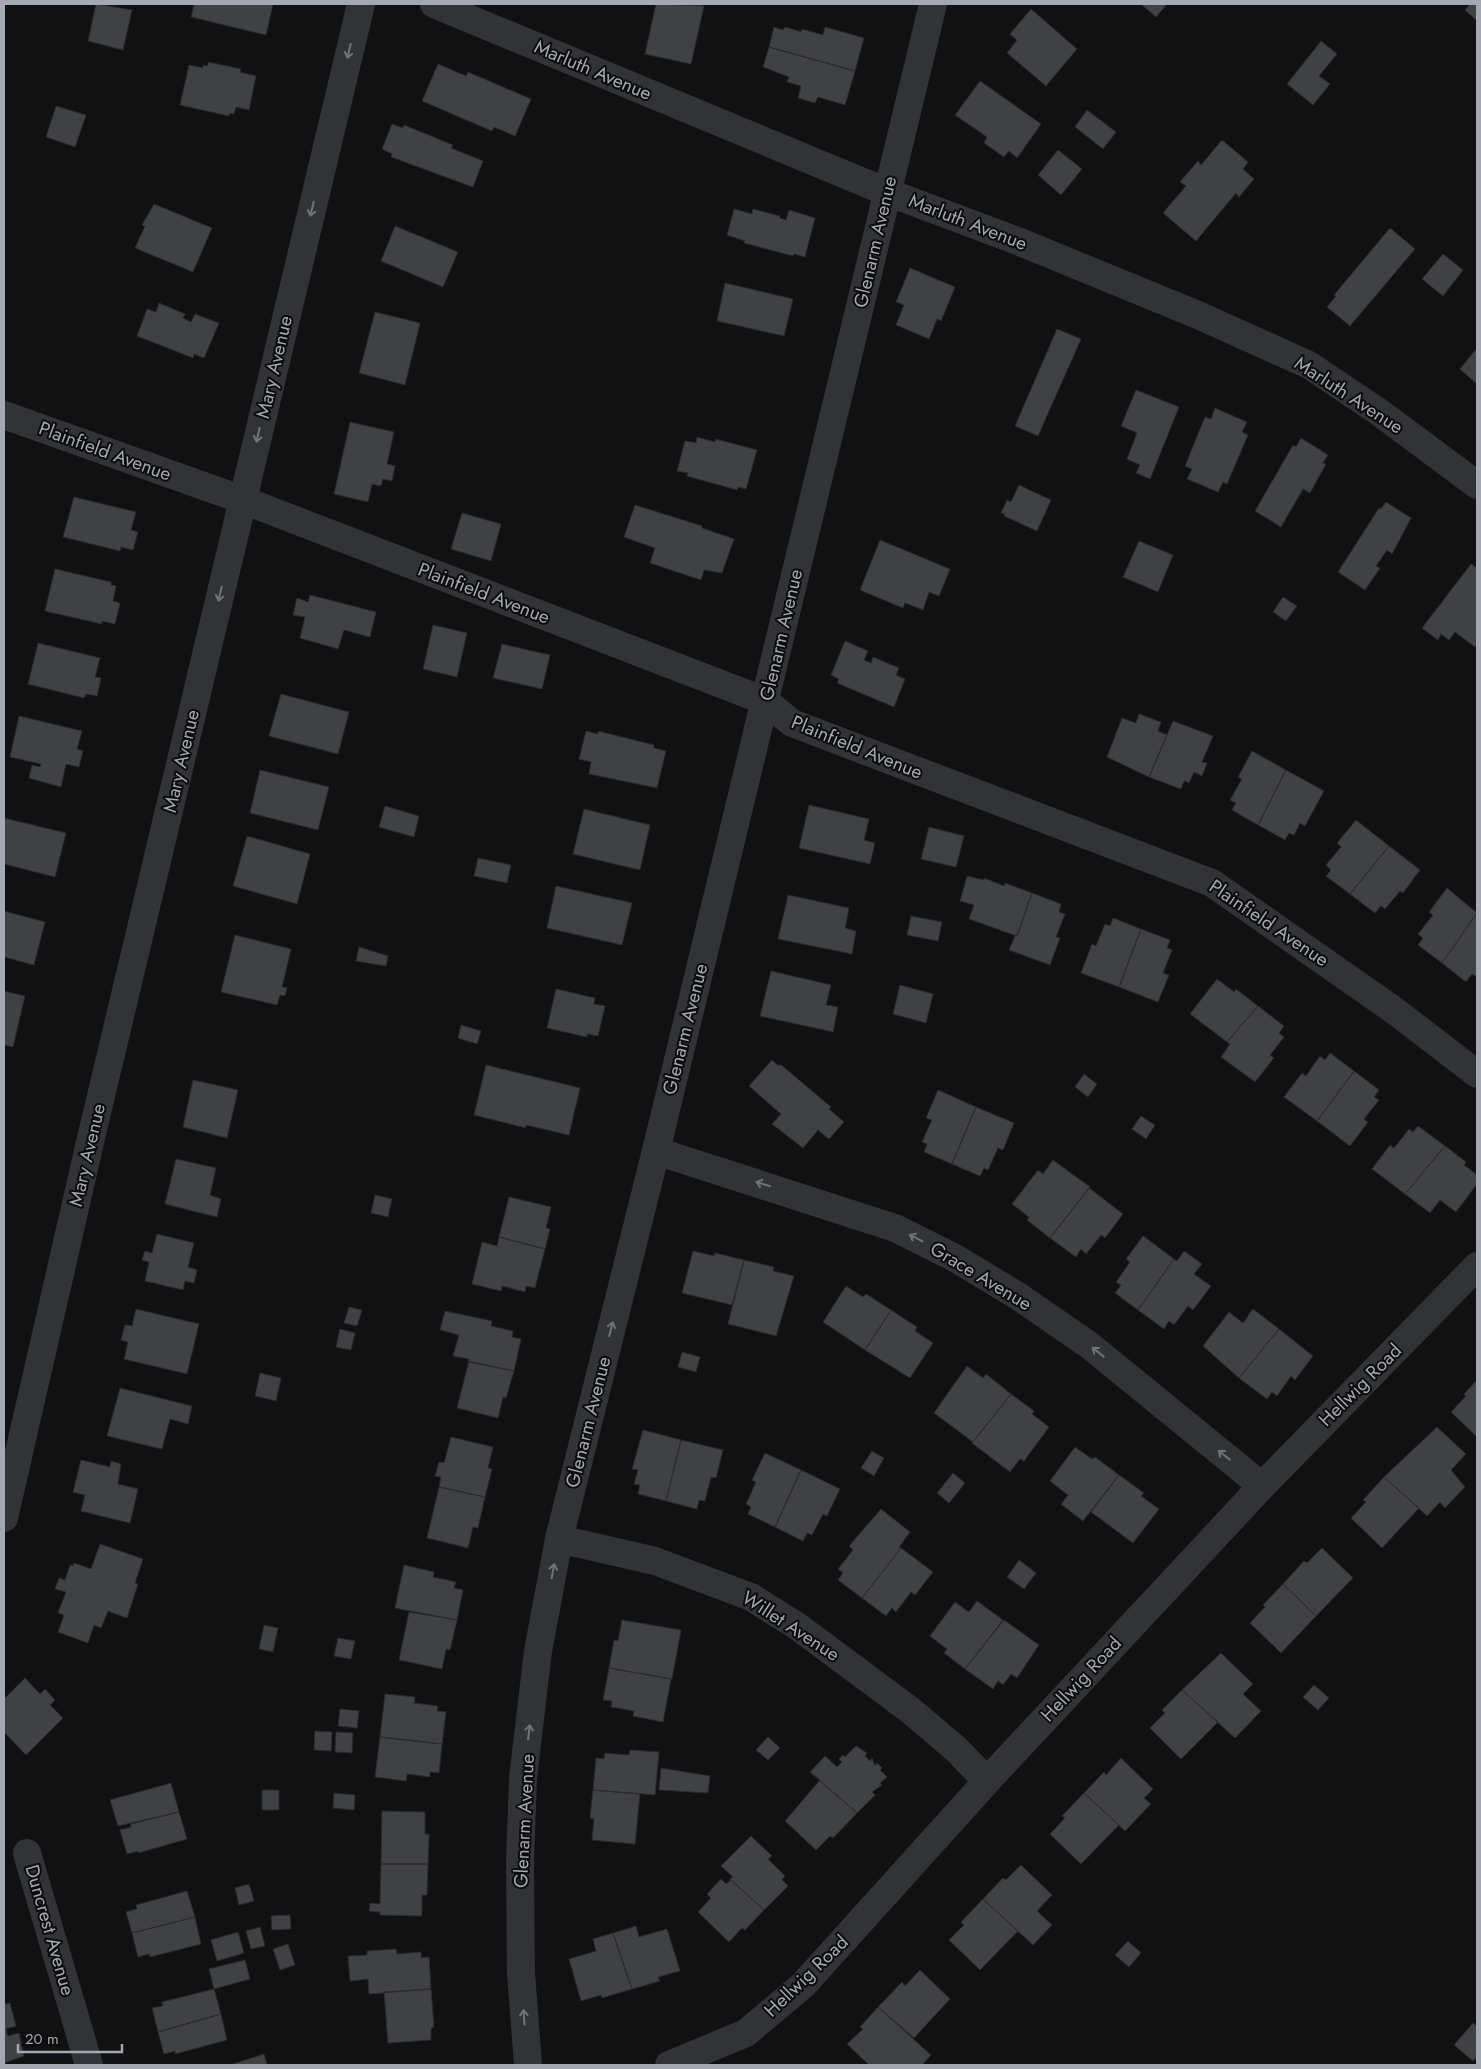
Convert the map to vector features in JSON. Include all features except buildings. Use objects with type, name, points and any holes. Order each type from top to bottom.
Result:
[{"type":"street","name":"Mary Avenue","points":[[4,1518],[361,4]]},
{"type":"street","name":"Marluth Avenue","points":[[434,4],[887,192],[1029,245],[1198,315],[1309,365],[1380,412],[1477,486]]},
{"type":"street","name":"Glenarm Avenue","points":[[528,2065],[521,1973],[520,1860],[523,1778],[538,1651],[559,1539],[656,1151],[932,4]]},
{"type":"street","name":"Plainfield Avenue","points":[[4,415],[243,500],[765,701],[792,723],[1212,883],[1395,1011],[1477,1074]]},
{"type":"street","name":"Grace Avenue","points":[[656,1151],[895,1228],[955,1258],[1018,1296],[1089,1345],[1262,1486]]},
{"type":"street","name":"Hellwig Road","points":[[669,2065],[746,2033],[803,1985],[986,1781],[1262,1486],[1477,1266]]},
{"type":"street","name":"Willet Avenue","points":[[559,1539],[655,1561],[751,1597],[797,1626],[910,1710],[956,1749],[986,1781]]},
{"type":"street","name":"Duncrest Avenue","points":[[27,1853],[89,2065]]}]
